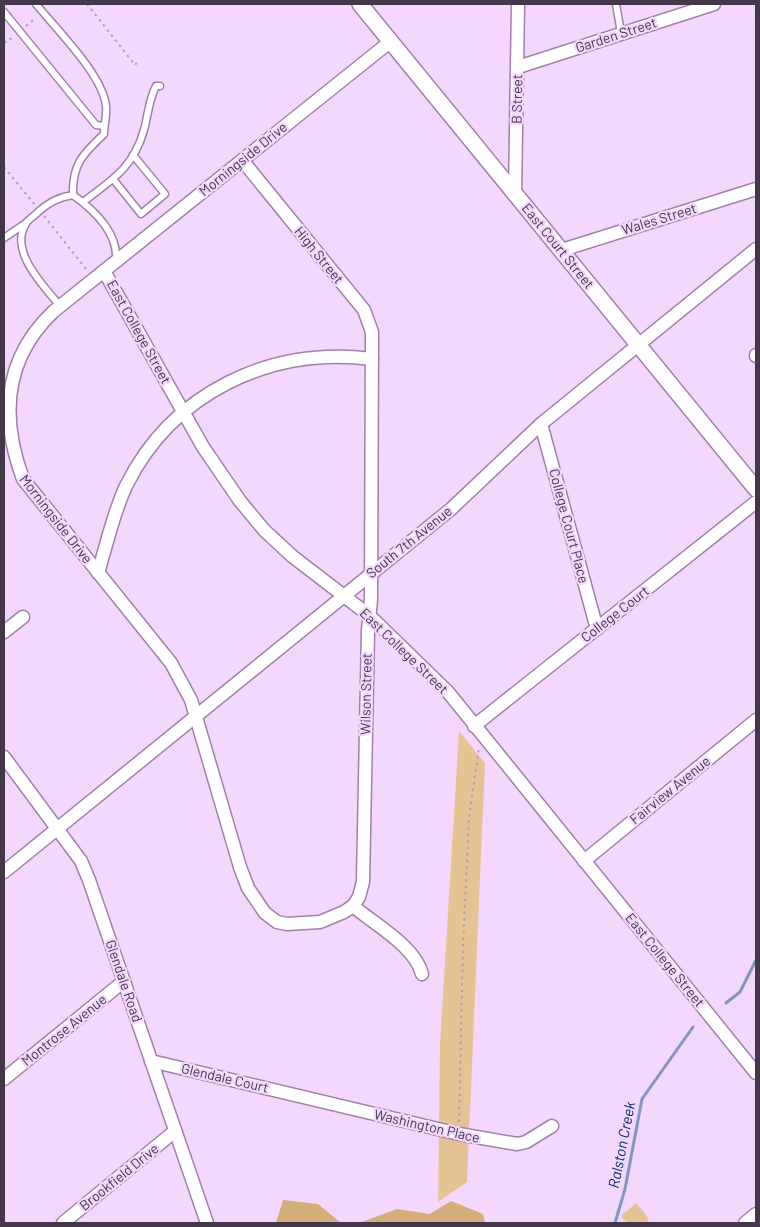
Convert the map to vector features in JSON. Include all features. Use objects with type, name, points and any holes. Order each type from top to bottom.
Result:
[{"type":"street","name":"East Court Street","points":[[360,4],[756,489]]},
{"type":"street","name":"B Street","points":[[515,193],[518,4]]},
{"type":"street","name":"Garden Street","points":[[518,67],[714,4]]},
{"type":"street","name":"Morningside Drive","points":[[352,906],[336,916],[304,925],[277,922],[265,913],[248,888],[240,867],[188,694],[171,663],[23,479],[10,448],[5,402],[12,371],[21,351],[42,322],[391,42]]},
{"type":"street","name":"High Street","points":[[242,160],[364,310],[372,332],[372,360]]},
{"type":"street","name":"Wales Street","points":[[562,250],[756,189]]},
{"type":"street","name":"South 7th Avenue","points":[[4,872],[451,509],[541,424],[756,249]]},
{"type":"street","name":"East College Street","points":[[104,271],[220,475],[246,509],[292,556],[370,616],[420,662],[448,692],[756,1073]]},
{"type":"street","points":[[98,573],[116,510],[127,485],[158,438],[183,411],[214,389],[236,378],[282,362],[331,356],[372,360]]},
{"type":"street","name":"Wilson Street","points":[[352,906],[359,897],[363,882],[368,630],[370,616],[372,360]]},
{"type":"street","name":"College Court Place","points":[[541,424],[597,629]]},
{"type":"street","name":"College Court","points":[[478,730],[597,629],[756,502]]},
{"type":"street","points":[[4,632],[23,617]]},
{"type":"street","name":"Fairview Avenue","points":[[584,860],[756,720]]},
{"type":"street","name":"Glendale Road","points":[[4,757],[81,861],[207,1223]]},
{"type":"street","points":[[352,906],[409,952],[421,968],[422,974]]},
{"type":"street","name":"Montrose Avenue","points":[[4,1079],[124,981]]},
{"type":"street","name":"Glendale Court","points":[[151,1061],[298,1096]]},
{"type":"street","name":"Washington Place","points":[[298,1096],[459,1134],[517,1144],[526,1142],[552,1126]]},
{"type":"street","name":"Brookfield Drive","points":[[62,1223],[175,1131]]},
{"type":"street","points":[[744,1223],[756,1214]]},
{"type":"lane","points":[[36,4],[95,76],[103,92],[106,108],[104,134],[86,151],[75,167],[73,195]]},
{"type":"lane","points":[[616,4],[621,33]]},
{"type":"lane","points":[[4,12],[96,125],[104,126]]},
{"type":"lane","points":[[83,202],[126,168],[143,133],[150,96],[156,86],[160,86]]},
{"type":"lane","points":[[113,179],[141,214],[165,194],[133,155]]},
{"type":"lane","points":[[4,238],[60,196],[73,195],[83,202],[114,238],[117,250],[116,261]]},
{"type":"lane","points":[[27,222],[22,235],[23,250],[30,267],[60,306]]},
{"type":"path","points":[[87,4],[135,64],[140,60]]},
{"type":"path","points":[[4,41],[6,42],[20,32],[43,12]]},
{"type":"path","points":[[4,167],[94,279]]},
{"type":"path","points":[[459,1134],[463,945],[469,818],[478,730]]},
{"type":"shaded area","points":[[459,731],[485,763],[467,1182],[438,1202],[440,1044]]},
{"type":"shaded area","points":[[283,1200],[318,1204],[341,1223],[276,1223]]},
{"type":"shaded area","points":[[451,1201],[483,1214],[485,1223],[359,1223],[397,1209],[430,1214]]},
{"type":"shaded area","points":[[636,1203],[647,1216],[649,1223],[627,1223],[621,1216]]},
{"type":"waterway","name":"Ralston Creek","points":[[726,1003],[740,992],[756,960]]},
{"type":"waterway","name":"Ralston Creek","points":[[615,1223],[625,1189],[642,1099],[693,1027]]}]
